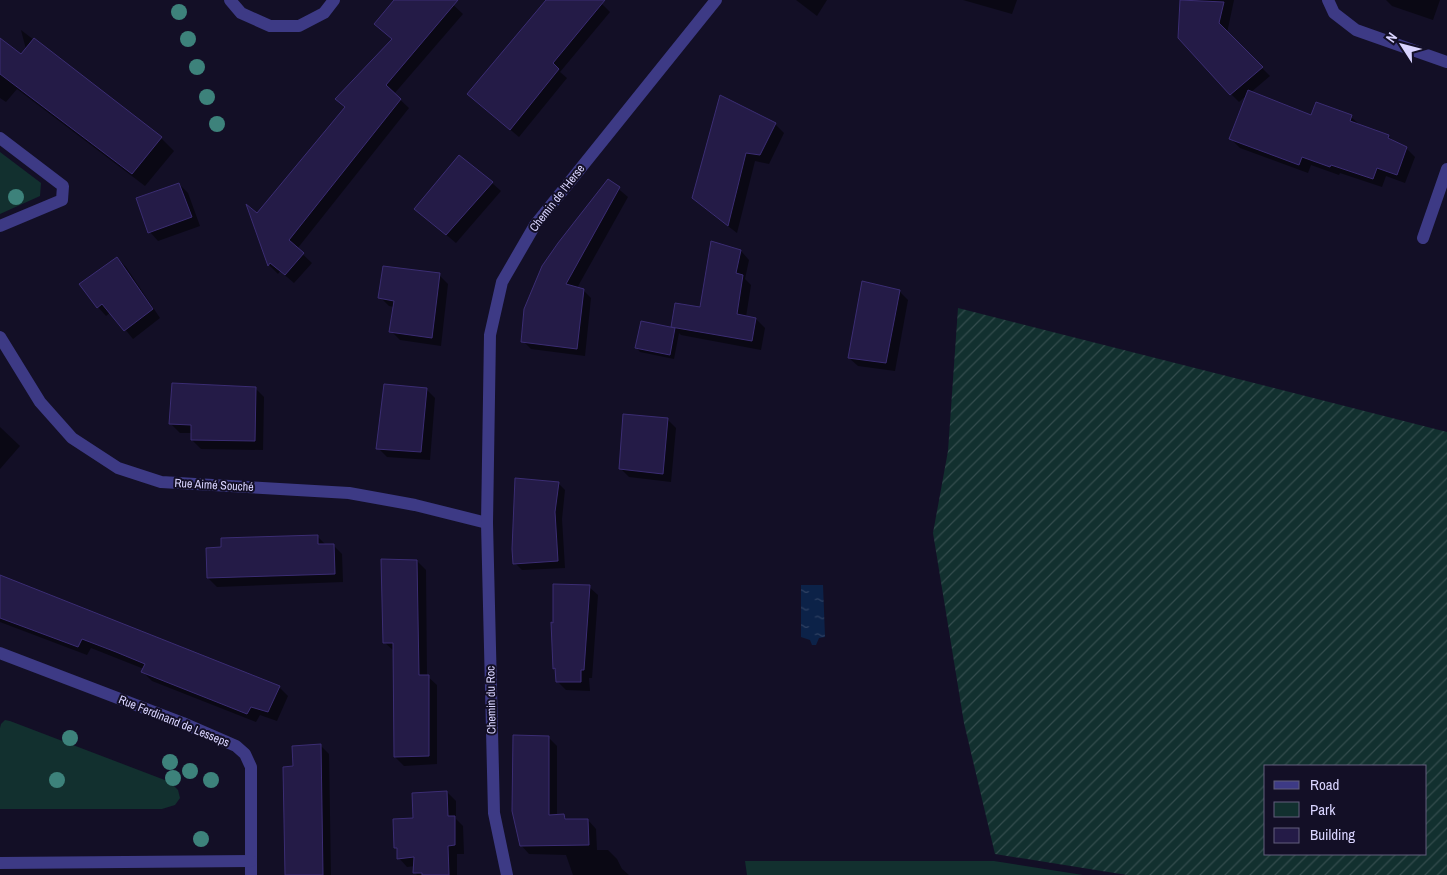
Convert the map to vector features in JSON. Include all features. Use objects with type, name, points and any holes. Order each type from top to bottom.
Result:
[{"type":"street","points":[[230,0],[241,13],[270,26],[299,26],[324,13],[334,0]]},
{"type":"street","name":"Chemin de l'Herse","points":[[487,523],[490,334],[502,282],[534,224],[716,0]]},
{"type":"street","points":[[1328,0],[1334,13],[1356,30],[1447,62]]},
{"type":"street","points":[[0,138],[64,186],[62,200],[0,226]]},
{"type":"street","points":[[1423,238],[1447,169]]},
{"type":"street","name":"Rue Aimé Souché","points":[[0,337],[40,402],[72,438],[118,468],[161,482],[349,493],[415,505],[487,523]]},
{"type":"street","name":"Chemin du Roc","points":[[487,523],[494,813],[507,875]]},
{"type":"street","name":"Rue Ferdinand de Lesseps","points":[[0,653],[183,723],[236,746],[245,754],[250,767],[251,875]]},
{"type":"street","points":[[0,863],[251,861]]},
{"type":"green space","points":[[0,152],[41,183],[40,196],[0,214]]},
{"type":"green space","points":[[958,308],[1447,432],[1447,875],[1127,875],[995,854],[964,723],[933,533],[948,451]]},
{"type":"green space","points":[[5,720],[170,782],[178,790],[180,798],[175,805],[162,809],[0,809],[0,728]]},
{"type":"green space","points":[[745,861],[994,861],[1083,875],[747,875]]},
{"type":"water","points":[[801,585],[823,585],[825,637],[819,638],[816,645],[812,645],[810,640],[801,637]]},
{"type":"building","points":[[394,0],[458,0],[386,85],[401,99],[289,240],[304,253],[285,275],[270,263],[268,266],[246,204],[257,213],[345,107],[335,99],[392,39],[374,24]]},
{"type":"building","points":[[546,0],[605,0],[553,63],[559,69],[510,130],[467,94]]},
{"type":"building","points":[[1180,0],[1224,2],[1219,23],[1263,67],[1230,95],[1178,38]]},
{"type":"building","points":[[0,38],[21,54],[34,38],[162,137],[132,174],[0,74]]},
{"type":"building","points":[[1248,90],[1311,115],[1316,102],[1352,115],[1350,121],[1389,135],[1388,138],[1407,147],[1397,175],[1377,168],[1373,179],[1302,157],[1299,165],[1229,139]]},
{"type":"building","points":[[720,95],[776,123],[760,155],[746,153],[728,226],[692,198]]},
{"type":"building","points":[[459,155],[493,182],[446,235],[414,209]]},
{"type":"building","points":[[608,179],[620,187],[566,284],[584,289],[577,349],[521,342],[524,309],[542,266]]},
{"type":"building","points":[[179,183],[192,217],[148,233],[136,198]]},
{"type":"building","points":[[711,241],[741,250],[736,273],[743,275],[737,314],[756,318],[752,341],[671,327],[675,303],[700,307]]},
{"type":"building","points":[[117,257],[153,309],[124,331],[102,304],[97,308],[79,284]]},
{"type":"building","points":[[383,266],[440,273],[432,338],[389,332],[394,301],[378,298]]},
{"type":"building","points":[[862,281],[900,290],[886,363],[848,358]]},
{"type":"building","points":[[641,321],[675,328],[670,355],[635,348]]},
{"type":"building","points":[[172,383],[256,387],[255,441],[191,440],[191,425],[169,424]]},
{"type":"building","points":[[384,384],[427,388],[421,452],[376,449]]},
{"type":"building","points":[[623,414],[668,418],[663,474],[619,469]]},
{"type":"building","points":[[515,478],[559,482],[555,512],[558,561],[513,564]]},
{"type":"building","points":[[318,535],[318,544],[334,544],[335,574],[207,578],[206,548],[221,547],[221,538]]},
{"type":"building","points":[[381,559],[417,560],[419,675],[429,675],[429,756],[394,757],[393,643],[383,643]]},
{"type":"building","points":[[0,575],[280,686],[268,712],[251,707],[247,714],[141,672],[145,664],[116,652],[82,639],[78,647],[0,618]]},
{"type":"building","points":[[553,584],[590,585],[584,670],[581,670],[581,682],[556,682],[555,668],[553,669],[551,622],[553,623]]},
{"type":"building","points":[[513,735],[549,736],[549,815],[564,814],[565,819],[588,819],[589,845],[520,846],[512,811]]},
{"type":"building","points":[[321,744],[323,875],[285,875],[283,767],[293,766],[292,746]]},
{"type":"building","points":[[447,791],[448,816],[455,816],[455,845],[448,846],[449,875],[413,873],[414,857],[397,859],[397,848],[394,848],[393,819],[413,818],[412,793]]}]
